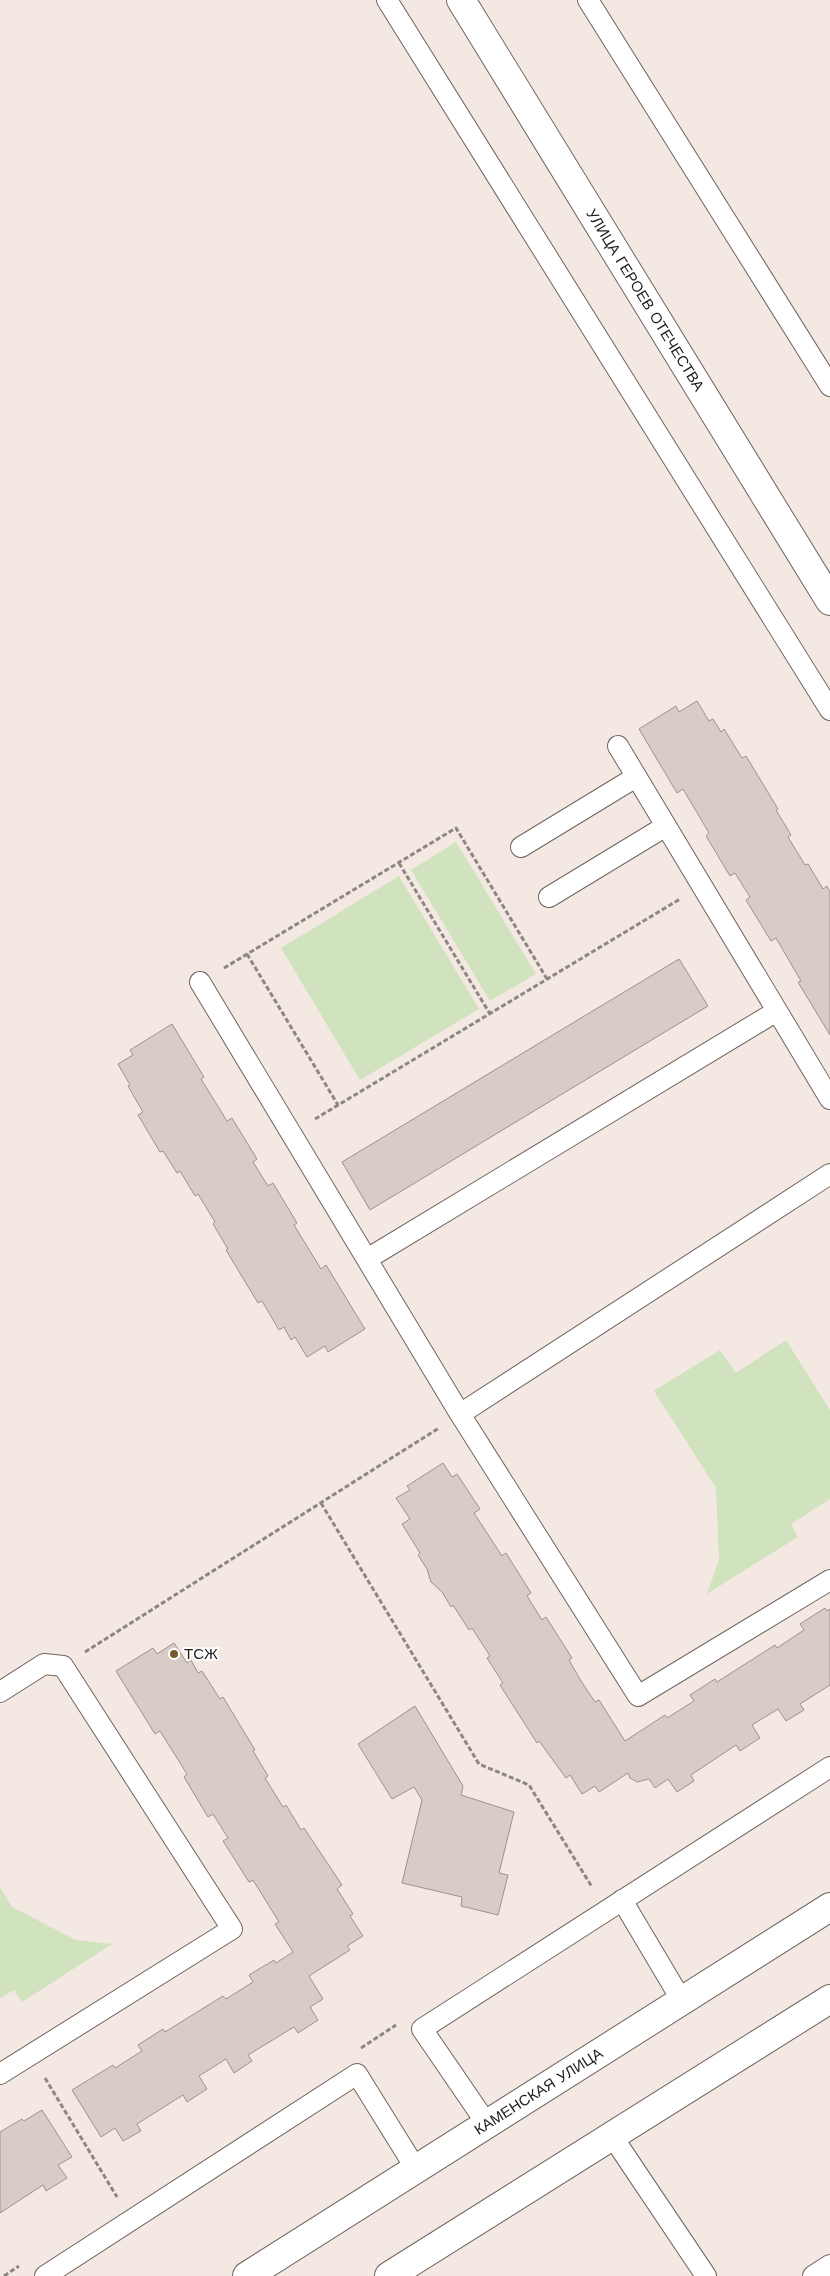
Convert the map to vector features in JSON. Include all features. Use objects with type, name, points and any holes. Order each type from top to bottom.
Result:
[{"type":"street","name":"УЛИЦА ГЕРОЕВ ОТЕЧЕСТВА","points":[[461,0],[830,602]]},
{"type":"street","name":"КАМЕНСКАЯ УЛИЦА","points":[[247,2276],[830,1907]]},
{"type":"street","points":[[389,2276],[830,1999]]},
{"type":"lane","points":[[387,0],[830,710]]},
{"type":"lane","points":[[588,0],[830,386]]},
{"type":"lane","points":[[618,746],[830,1099]]},
{"type":"lane","points":[[521,847],[636,777]]},
{"type":"lane","points":[[549,897],[666,826]]},
{"type":"lane","points":[[200,982],[460,1414],[638,1696],[830,1580]]},
{"type":"lane","points":[[367,1259],[777,1011]]},
{"type":"lane","points":[[460,1414],[830,1174]]},
{"type":"lane","points":[[0,1692],[44,1664],[63,1666],[232,1929],[0,2074]]},
{"type":"lane","points":[[487,2124],[422,2028],[830,1767]]},
{"type":"lane","points":[[622,1900],[682,2001]]},
{"type":"lane","points":[[45,2276],[357,2074],[416,2169]]},
{"type":"lane","points":[[612,2136],[706,2276]]},
{"type":"lane","points":[[813,2276],[830,2265]]},
{"type":"path","points":[[200,982],[456,828],[547,979]]},
{"type":"path","points":[[399,863],[490,1014]]},
{"type":"path","points":[[291,1134],[702,886]]},
{"type":"path","points":[[247,954],[338,1105]]},
{"type":"path","points":[[63,1666],[460,1414]]},
{"type":"path","points":[[321,1503],[479,1764],[528,1785],[596,1894]]},
{"type":"path","points":[[31,2054],[120,2202]]},
{"type":"green space","points":[[456,842],[536,974],[490,1001],[411,870]]},
{"type":"green space","points":[[399,876],[479,1009],[360,1080],[281,948]]},
{"type":"green space","points":[[786,1340],[830,1410],[830,1499],[791,1524],[798,1537],[707,1594],[719,1559],[716,1488],[654,1391],[720,1350],[736,1373]]},
{"type":"green space","points":[[0,1887],[12,1907],[76,1940],[112,1944],[22,2002],[14,1990],[0,1998]]},
{"type":"building","points":[[697,701],[709,721],[713,719],[721,732],[724,729],[742,758],[746,756],[778,809],[776,810],[791,835],[788,837],[805,865],[808,864],[823,889],[827,886],[830,892],[830,1035],[798,982],[801,981],[776,938],[771,941],[746,900],[750,897],[735,873],[730,876],[706,836],[709,833],[683,789],[677,793],[639,729],[676,706],[679,712]]},
{"type":"building","points":[[679,959],[708,1006],[370,1210],[342,1162]]},
{"type":"building","points":[[172,1024],[204,1077],[201,1079],[227,1121],[232,1118],[257,1159],[253,1162],[268,1186],[273,1183],[297,1223],[294,1225],[321,1269],[326,1265],[365,1329],[328,1352],[325,1346],[307,1357],[295,1337],[291,1340],[284,1327],[279,1330],[262,1301],[258,1303],[226,1250],[228,1249],[213,1224],[215,1222],[198,1194],[195,1196],[180,1171],[177,1173],[163,1151],[160,1152],[138,1115],[143,1112],[118,1064],[133,1055],[130,1050]]},
{"type":"building","points":[[443,1463],[452,1477],[457,1474],[480,1509],[474,1513],[502,1556],[506,1553],[531,1593],[527,1596],[542,1620],[546,1617],[572,1658],[569,1660],[581,1681],[595,1702],[599,1700],[625,1741],[665,1715],[667,1718],[694,1701],[690,1695],[715,1679],[717,1682],[775,1645],[777,1648],[804,1630],[800,1624],[825,1608],[827,1611],[830,1609],[830,1685],[800,1704],[804,1710],[786,1721],[778,1709],[752,1725],[760,1738],[740,1751],[736,1745],[691,1775],[694,1781],[677,1792],[668,1779],[655,1788],[649,1779],[637,1782],[630,1778],[628,1773],[599,1792],[595,1786],[582,1794],[570,1775],[566,1778],[539,1741],[537,1743],[500,1685],[503,1683],[487,1658],[490,1656],[472,1628],[469,1630],[453,1605],[451,1607],[442,1592],[431,1582],[427,1569],[418,1555],[420,1553],[402,1524],[410,1519],[396,1498],[410,1490],[407,1486]]},
{"type":"building","points":[[174,1643],[187,1663],[191,1660],[198,1673],[202,1671],[220,1699],[223,1697],[255,1750],[253,1751],[268,1776],[265,1778],[283,1807],[286,1805],[301,1830],[304,1828],[342,1885],[337,1889],[353,1914],[350,1916],[363,1936],[347,1946],[350,1950],[309,1976],[323,1999],[310,2007],[318,2020],[298,2033],[294,2027],[248,2055],[252,2061],[234,2073],[226,2059],[199,2076],[207,2089],[187,2102],[183,2095],[137,2124],[141,2131],[123,2141],[115,2128],[101,2137],[72,2090],[113,2065],[115,2068],[142,2051],[138,2045],[163,2029],[165,2032],[223,1996],[226,1999],[253,1982],[249,1975],[274,1960],[276,1963],[293,1952],[275,1924],[279,1922],[253,1880],[249,1882],[223,1841],[228,1838],[213,1814],[208,1817],[184,1777],[187,1774],[160,1731],[155,1734],[116,1671],[153,1648],[157,1654]]},
{"type":"building","points":[[415,1706],[463,1786],[461,1795],[514,1812],[499,1873],[508,1875],[498,1915],[461,1906],[462,1897],[402,1883],[422,1800],[414,1787],[392,1799],[358,1744]]},
{"type":"building","points":[[42,2110],[72,2157],[58,2165],[67,2178],[46,2191],[43,2185],[0,2213],[0,2132]]},
{"type":"place","name":"ТСЖ","points":[[174,1654]]}]
